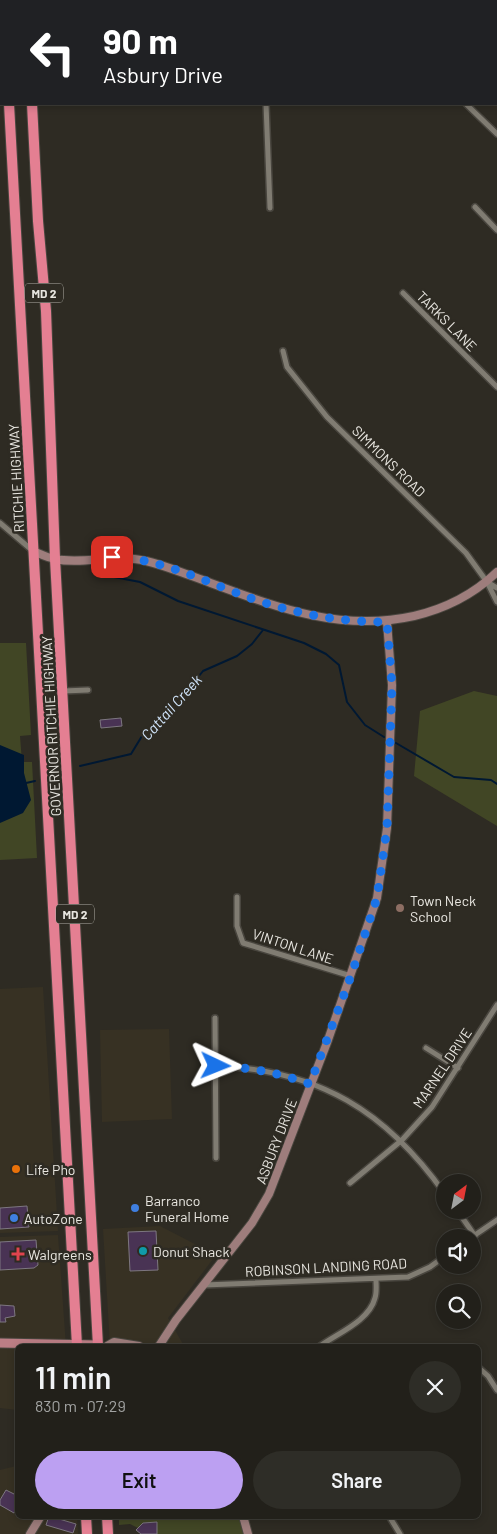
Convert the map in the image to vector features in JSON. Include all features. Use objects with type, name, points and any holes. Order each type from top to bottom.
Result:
[{"type":"highway","name":"RITCHIE HIGHWAY","points":[[10,105],[33,552]]},
{"type":"highway","name":"GOVERNOR RITCHIE HIGHWAY","points":[[32,105],[38,221],[46,311],[55,559],[102,1344]]},
{"type":"highway","name":"GOVERNOR RITCHIE HIGHWAY","points":[[33,552],[77,1344]]},
{"type":"highway","points":[[86,1519],[88,1534]]},
{"type":"highway","points":[[107,1519],[108,1534]]},
{"type":"main road","points":[[0,1342],[51,1344]]},
{"type":"street","points":[[266,105],[270,208]]},
{"type":"street","points":[[467,105],[497,134]]},
{"type":"street","points":[[475,207],[497,230]]},
{"type":"street","name":"TARKS LANE","points":[[403,293],[497,387]]},
{"type":"street","name":"SIMMONS ROAD","points":[[283,351],[287,367],[327,417],[466,553],[487,582]]},
{"type":"street","points":[[0,523],[33,552],[55,559],[136,558],[259,601],[308,615],[341,621],[387,622],[434,611],[487,582],[497,572]]},
{"type":"street","points":[[487,582],[497,588]]},
{"type":"street","points":[[487,582],[497,602]]},
{"type":"street","name":"ASBURY DRIVE","points":[[160,1344],[176,1320],[252,1223],[269,1194],[351,976],[377,898],[387,828],[392,685],[387,622]]},
{"type":"street","points":[[63,691],[88,690]]},
{"type":"street","name":"VINTON LANE","points":[[236,897],[237,926],[243,942],[351,976]]},
{"type":"street","name":"MARNEL DRIVE","points":[[350,1183],[402,1140],[432,1107],[497,1005]]},
{"type":"street","points":[[215,1018],[216,1158]]},
{"type":"street","points":[[426,1048],[458,1068]]},
{"type":"street","points":[[216,1066],[250,1067],[279,1073],[356,1104],[402,1140],[423,1163],[436,1181]]},
{"type":"street","points":[[481,1231],[497,1220]]},
{"type":"street","name":"ROBINSON LANDING ROAD","points":[[203,1285],[408,1277],[436,1263]]},
{"type":"street","points":[[323,1344],[360,1319],[371,1309],[376,1298],[376,1279]]},
{"type":"street","points":[[108,1344],[114,1342],[126,1344]]},
{"type":"street","points":[[481,1370],[497,1390]]},
{"type":"street","points":[[30,1534],[40,1519]]},
{"type":"street","points":[[244,1519],[248,1534]]},
{"type":"street","points":[[391,1519],[400,1534]]},
{"type":"shaded area","points":[[43,987],[58,1231],[0,1233],[0,989]]},
{"type":"shaded area","points":[[169,1029],[172,1119],[102,1122],[100,1030]]},
{"type":"shaded area","points":[[160,1226],[216,1255],[168,1318],[183,1344],[110,1344],[103,1229]]},
{"type":"shaded area","points":[[58,1235],[66,1344],[15,1344],[15,1410],[0,1408],[0,1237]]},
{"type":"shaded area","points":[[15,1466],[15,1519],[77,1519],[78,1534],[0,1534],[0,1470]]},
{"type":"green space","points":[[0,643],[26,643],[31,735],[20,736],[22,762],[32,762],[37,858],[0,860]]},
{"type":"green space","points":[[474,691],[497,696],[497,826],[414,776],[420,711]]},
{"type":"green space","points":[[119,1519],[242,1519],[244,1534],[157,1534],[156,1522],[143,1523],[138,1528],[130,1524],[119,1525]]},
{"type":"water","points":[[0,745],[24,755],[24,773],[31,800],[23,813],[0,823]]},
{"type":"building","points":[[121,718],[122,726],[101,728],[100,720]]},
{"type":"building","name":"AutoZone","points":[[27,1206],[29,1227],[0,1229],[0,1208]]},
{"type":"building","name":"Donut Shack","points":[[156,1231],[158,1270],[130,1271],[128,1232]]},
{"type":"building","name":"Walgreens","points":[[36,1240],[38,1265],[34,1268],[0,1270],[0,1242]]},
{"type":"building","points":[[0,1305],[14,1306],[15,1316],[5,1318],[6,1322],[0,1322]]},
{"type":"building","points":[[6,1490],[15,1494],[14,1513],[0,1505],[0,1500]]},
{"type":"building","points":[[48,1519],[59,1519],[76,1524],[73,1533],[46,1525]]},
{"type":"building","points":[[157,1522],[157,1534],[141,1534],[136,1530],[143,1523]]},
{"type":"waterway","name":"Cattail Creek","points":[[114,577],[140,582],[178,601],[304,643],[326,654],[339,665],[347,702],[365,725],[384,737]]},
{"type":"waterway","name":"Cattail Creek","points":[[80,766],[131,754],[142,736],[187,691],[203,671],[237,656],[252,644],[263,630]]},
{"type":"waterway","name":"Cattail Creek","points":[[396,743],[454,777],[491,780],[497,784]]},
{"type":"waterway","name":"Cattail Creek","points":[[26,783],[35,781]]},
{"type":"place","name":"Town Neck School","points":[[400,908]]},
{"type":"place","name":"Life Pho","points":[[16,1169]]},
{"type":"place","name":"Barranco Funeral Home","points":[[135,1208]]},
{"type":"place","name":"AutoZone","points":[[14,1218]]},
{"type":"place","name":"Donut Shack","points":[[143,1251]]},
{"type":"place","name":"Walgreens","points":[[18,1254]]},
{"type":"route","points":[[112,557],[136,558],[148,561],[259,601],[308,615],[341,621],[387,622],[392,685],[387,828],[377,898],[328,1040],[310,1084],[279,1073],[250,1067],[216,1066]]}]
